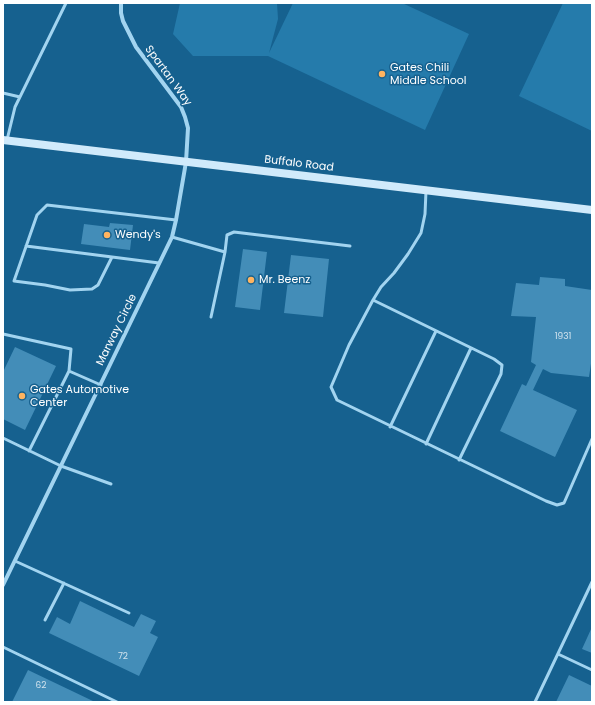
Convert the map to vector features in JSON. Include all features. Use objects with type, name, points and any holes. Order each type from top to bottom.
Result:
[{"type":"main road","name":"Buffalo Road","points":[[5,140],[592,210]]},
{"type":"street","name":"Spartan Way","points":[[121,3],[123,21],[136,47],[181,106],[188,128],[186,162]]},
{"type":"street","name":"Marway Circle","points":[[3,585],[172,237],[186,162]]},
{"type":"lane","points":[[5,140],[15,107],[66,3]]},
{"type":"lane","points":[[3,93],[20,97]]},
{"type":"lane","points":[[426,191],[421,233],[394,273],[381,286],[349,345],[331,387],[337,400],[546,502],[557,505],[564,503],[592,439]]},
{"type":"lane","points":[[112,257],[98,284],[92,289],[70,290],[14,281],[37,215],[47,205],[176,220]]},
{"type":"lane","points":[[211,317],[227,235],[234,232],[350,246]]},
{"type":"lane","points":[[172,237],[224,252]]},
{"type":"lane","points":[[26,246],[160,263]]},
{"type":"lane","points":[[373,300],[494,359],[502,365],[501,374],[459,460]]},
{"type":"lane","points":[[390,427],[436,331]]},
{"type":"lane","points":[[3,334],[71,349],[69,370],[29,451]]},
{"type":"lane","points":[[426,444],[471,348]]},
{"type":"lane","points":[[69,370],[101,385]]},
{"type":"lane","points":[[3,438],[61,466],[111,484]]},
{"type":"lane","points":[[15,561],[129,613]]},
{"type":"lane","points":[[535,702],[592,582]]},
{"type":"lane","points":[[45,620],[64,583]]},
{"type":"lane","points":[[3,647],[117,702]]},
{"type":"lane","points":[[558,654],[592,670]]},
{"type":"shaded area","points":[[180,3],[277,3],[278,19],[269,53],[293,3],[402,3],[469,34],[425,130],[268,56],[193,56],[173,34]]},
{"type":"shaded area","points":[[563,3],[592,3],[592,131],[519,96]]},
{"type":"building","name":"Wendy's","points":[[110,223],[133,225],[130,250],[81,244],[84,224],[109,227]]},
{"type":"building","name":"Mr. Beenz","points":[[243,249],[267,252],[260,310],[235,307]]},
{"type":"building","points":[[291,255],[329,259],[323,317],[284,313]]},
{"type":"building","points":[[540,277],[565,279],[565,286],[592,290],[592,357],[589,377],[551,373],[543,369],[533,390],[577,410],[555,457],[500,431],[522,384],[526,386],[536,365],[531,362],[536,317],[511,316],[516,283],[539,285]]},
{"type":"building","name":"Gates Automotive Center","points":[[15,347],[56,366],[25,430],[3,419],[3,372]]},
{"type":"building","points":[[80,601],[134,627],[141,614],[156,621],[150,633],[158,637],[139,676],[49,633],[57,617],[70,624]]},
{"type":"building","points":[[592,627],[592,653],[582,649]]},
{"type":"building","points":[[28,670],[95,702],[12,702]]},
{"type":"building","points":[[569,675],[592,686],[592,702],[556,702]]},
{"type":"place","name":"Gates Chili Middle School","points":[[382,74]]},
{"type":"place","name":"Wendy's","points":[[107,235]]},
{"type":"place","name":"Mr. Beenz","points":[[251,280]]},
{"type":"place","name":"Gates Automotive Center","points":[[22,396]]}]
